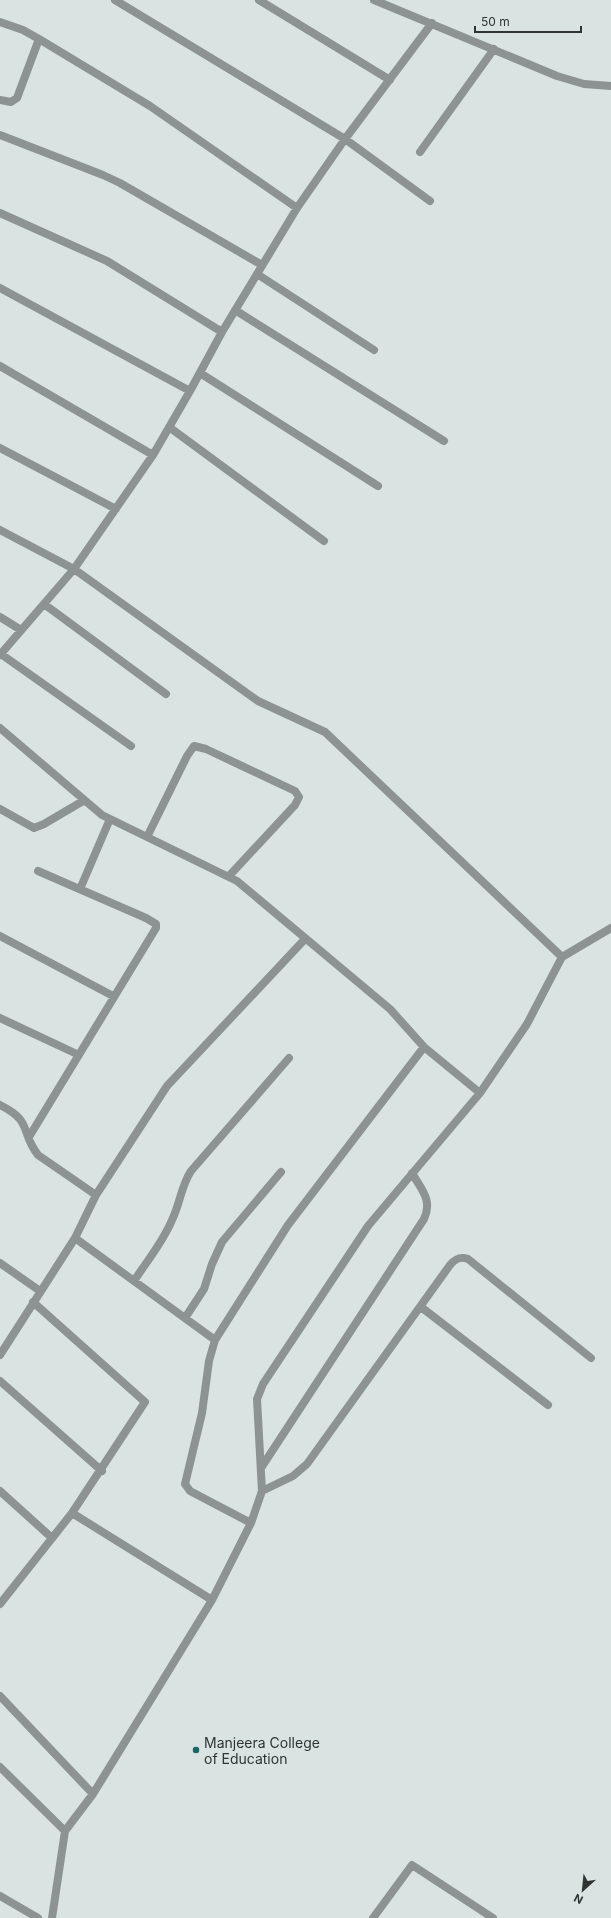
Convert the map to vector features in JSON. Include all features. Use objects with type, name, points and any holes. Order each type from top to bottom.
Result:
[{"type":"street","points":[[115,0],[345,139],[430,201]]},
{"type":"street","points":[[259,0],[390,80]]},
{"type":"street","points":[[374,0],[572,81],[597,86],[611,86]]},
{"type":"street","points":[[0,22],[23,30],[40,39],[150,106],[297,208]]},
{"type":"street","points":[[131,746],[0,655],[74,570],[116,509],[153,454],[222,332],[297,208],[345,139],[432,23]]},
{"type":"street","points":[[0,100],[11,102],[17,98],[40,39]]},
{"type":"street","points":[[420,152],[494,49]]},
{"type":"street","points":[[0,135],[109,178],[262,265]]},
{"type":"street","points":[[0,213],[107,260],[222,332]]},
{"type":"street","points":[[257,274],[374,350]]},
{"type":"street","points":[[0,288],[190,390]]},
{"type":"street","points":[[235,310],[444,441]]},
{"type":"street","points":[[0,366],[153,454]]},
{"type":"street","points":[[200,373],[378,486]]},
{"type":"street","points":[[169,427],[324,541]]},
{"type":"street","points":[[0,448],[116,509]]},
{"type":"street","points":[[0,530],[74,570],[258,701],[325,732],[562,957]]},
{"type":"street","points":[[44,604],[166,694]]},
{"type":"street","points":[[0,617],[22,630]]},
{"type":"street","points":[[0,728],[83,801],[110,819],[230,876],[246,888],[390,1009],[424,1047],[480,1093]]},
{"type":"street","points":[[147,837],[190,749],[194,746],[206,749],[295,791],[299,797],[295,805],[230,876]]},
{"type":"street","points":[[0,809],[34,828],[44,824],[83,801]]},
{"type":"street","points":[[80,889],[110,819]]},
{"type":"street","points":[[28,1137],[113,996],[154,933],[156,924],[146,918],[38,871]]},
{"type":"street","points":[[52,1918],[65,1831],[93,1794],[212,1600],[251,1523],[262,1491],[257,1399],[263,1384],[368,1226],[480,1093],[527,1024],[562,957],[611,928]]},
{"type":"street","points":[[0,936],[113,996]]},
{"type":"street","points":[[0,1355],[40,1290],[75,1238],[96,1196],[167,1086],[305,939]]},
{"type":"street","points":[[0,1018],[78,1055]]},
{"type":"street","points":[[251,1523],[190,1491],[185,1484],[202,1413],[209,1361],[215,1340],[288,1225],[424,1047]]},
{"type":"street","points":[[134,1281],[167,1232],[177,1210],[185,1180],[191,1171],[290,1058]]},
{"type":"street","points":[[0,1105],[21,1119],[33,1149],[38,1155],[96,1196]]},
{"type":"street","points":[[185,1318],[204,1289],[212,1264],[222,1242],[281,1172]]},
{"type":"street","points":[[261,1468],[424,1219],[428,1204],[412,1173]]},
{"type":"street","points":[[75,1238],[215,1340]]},
{"type":"street","points":[[262,1491],[293,1476],[307,1464],[453,1262],[462,1257],[468,1259],[591,1358]]},
{"type":"street","points":[[0,1262],[40,1290]]},
{"type":"street","points":[[1,1600],[72,1513],[102,1471],[145,1402],[33,1302]]},
{"type":"street","points":[[421,1307],[548,1405]]},
{"type":"street","points":[[0,1381],[102,1471]]},
{"type":"street","points":[[0,1491],[52,1538]]},
{"type":"street","points":[[72,1513],[212,1600]]},
{"type":"street","points":[[0,1696],[93,1794]]},
{"type":"street","points":[[0,1767],[65,1831]]},
{"type":"street","points":[[372,1918],[412,1865],[493,1918]]},
{"type":"street","points":[[0,1896],[38,1918]]},
{"type":"place","name":"Manjeera College of Education","points":[[196,1750]]}]
